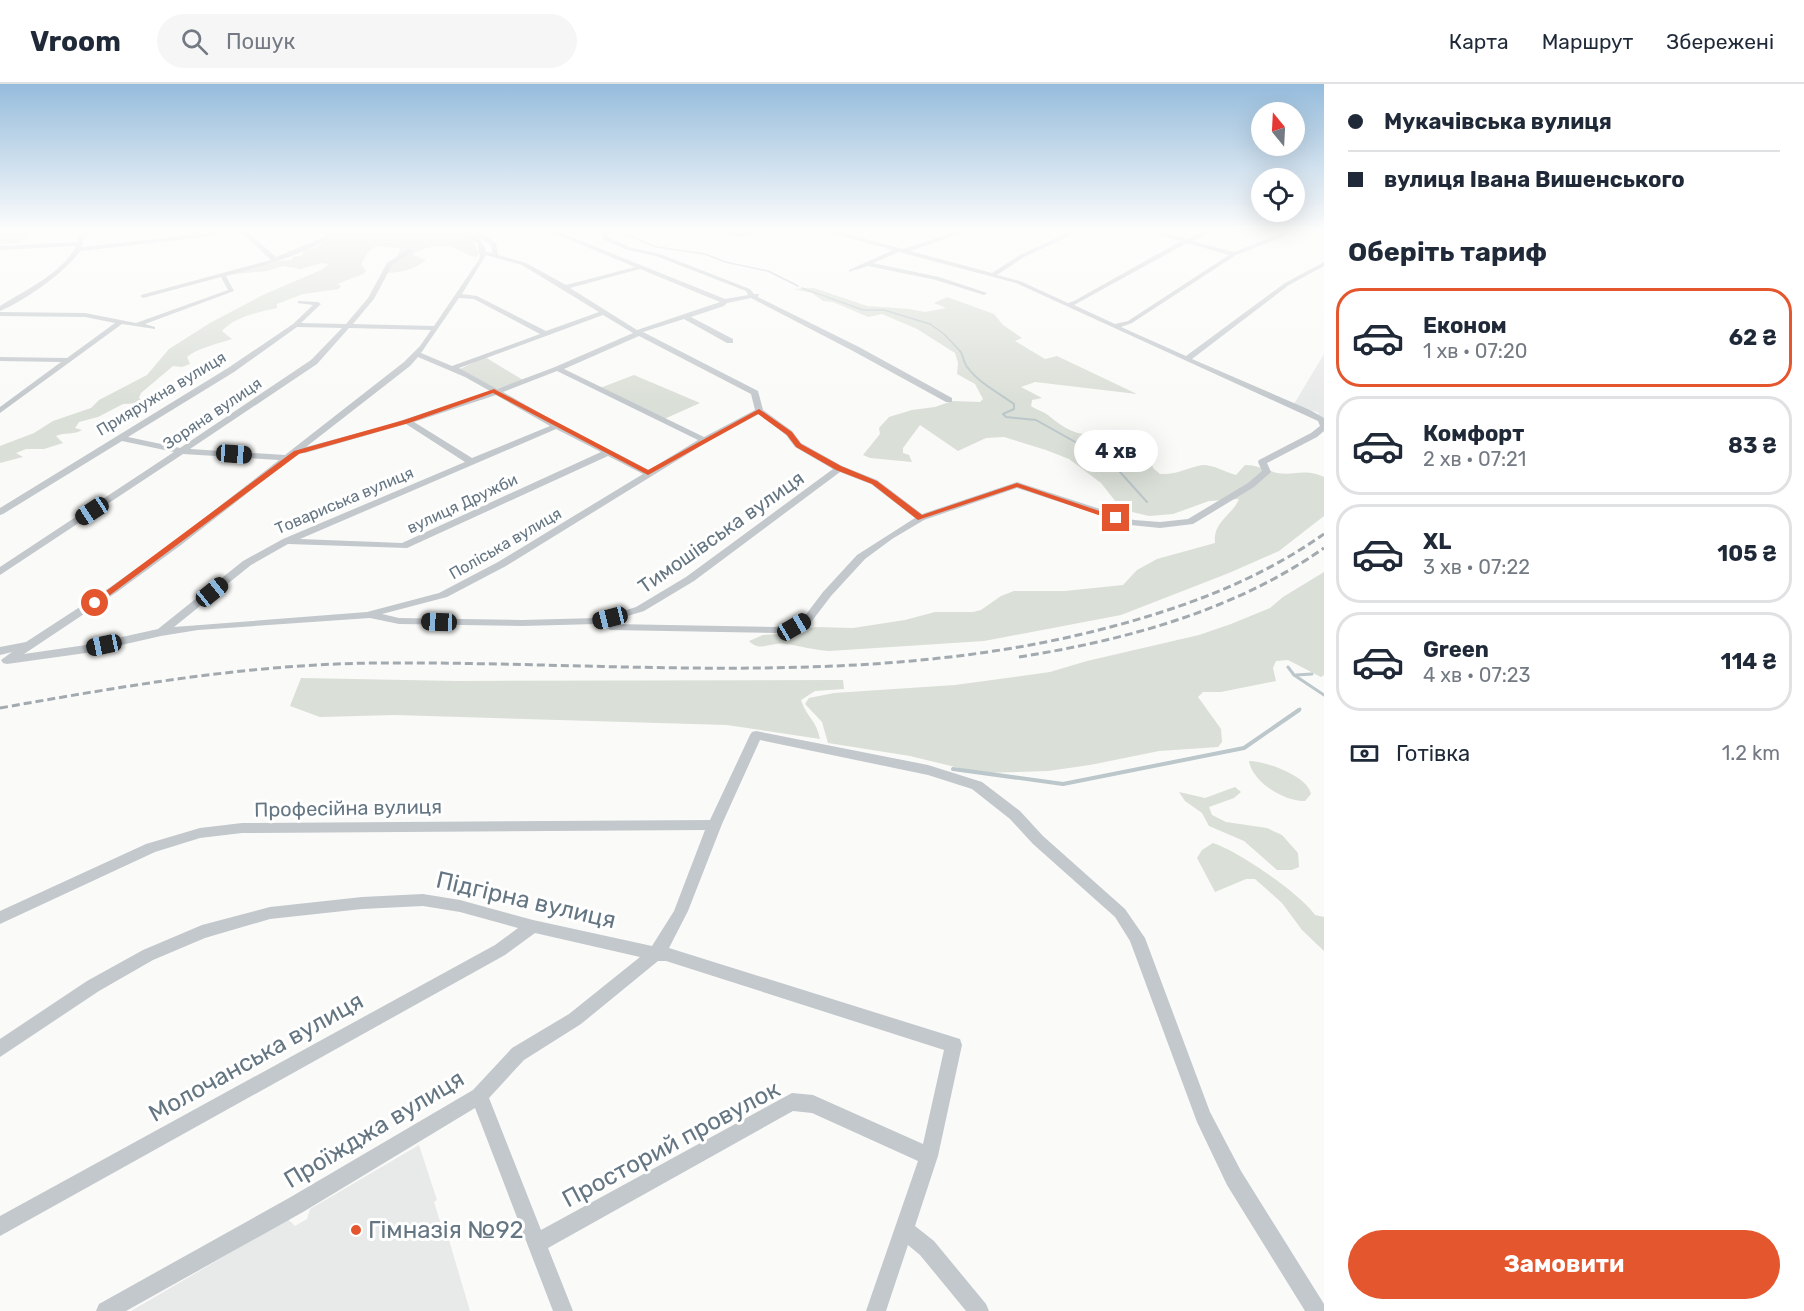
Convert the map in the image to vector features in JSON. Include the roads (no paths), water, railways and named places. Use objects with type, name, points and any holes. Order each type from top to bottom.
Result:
[{"type":"street","points":[[0,309],[34,287]]},
{"type":"street","points":[[142,296],[177,287]]},
{"type":"street","points":[[136,325],[228,293],[232,290],[230,287]]},
{"type":"street","name":"Зоряна вулиця","points":[[0,572],[314,362],[371,299],[377,287]]},
{"type":"street","points":[[2,658],[39,640],[113,590],[317,436],[417,354],[462,287]]},
{"type":"street","points":[[565,287],[602,313],[755,393],[759,411],[789,433],[798,445],[839,468],[874,482],[921,518]]},
{"type":"street","points":[[688,287],[724,301],[762,295]]},
{"type":"street","points":[[741,287],[748,290],[752,296],[949,400]]},
{"type":"street","points":[[965,287],[984,293]]},
{"type":"street","points":[[597,621],[611,627],[775,630],[794,627],[808,619],[827,594],[861,557],[921,518],[1017,485],[1133,523],[1160,525],[1190,522],[1251,485],[1267,472],[1262,462],[1314,435],[1324,427],[1321,420],[1307,412],[1029,287]]},
{"type":"street","points":[[1066,305],[1076,303],[1103,287]]},
{"type":"street","points":[[1114,327],[1130,322],[1183,287]]},
{"type":"street","points":[[1187,359],[1283,287]]},
{"type":"street","points":[[456,296],[476,297],[546,334]]},
{"type":"street","points":[[120,438],[182,451],[293,455],[406,421],[558,369],[639,333],[722,306],[724,301]]},
{"type":"street","name":"Прияружна вулиця","points":[[0,512],[231,370],[295,325],[318,304],[300,302]]},
{"type":"street","points":[[453,368],[602,313]]},
{"type":"street","points":[[0,314],[85,315],[153,328]]},
{"type":"street","points":[[685,317],[730,342]]},
{"type":"street","points":[[0,411],[119,323]]},
{"type":"street","points":[[295,325],[435,328]]},
{"type":"street","points":[[417,354],[453,368],[556,426],[648,473]]},
{"type":"street","points":[[0,359],[67,360]]},
{"type":"street","points":[[558,369],[704,440]]},
{"type":"street","name":"Поліська вулиця","points":[[2,658],[86,649],[161,632],[253,622],[367,615],[413,604],[461,587],[648,473],[759,411]]},
{"type":"street","points":[[406,421],[472,462]]},
{"type":"street","name":"Товариська вулиця","points":[[161,632],[247,563],[286,541],[556,426]]},
{"type":"street","points":[[317,436],[328,444]]},
{"type":"street","name":"вулиця Дружби","points":[[286,541],[403,546],[607,453]]},
{"type":"street","name":"Тимошівська вулиця","points":[[367,615],[399,621],[459,623],[597,621],[640,609],[690,579],[830,477],[839,468]]},
{"type":"street","name":"Проїжджа вулиця","points":[[106,1311],[296,1205],[479,1096],[518,1054],[574,1019],[655,954],[663,946],[678,914],[756,735],[918,767],[977,785],[1015,815],[1038,840],[1120,913],[1137,938],[1203,1116],[1234,1178],[1317,1311]]},
{"type":"street","name":"Професійна вулиця","points":[[0,918],[151,848],[200,833],[242,828],[715,825]]},
{"type":"street","name":"Підгірна вулиця","points":[[0,1049],[93,987],[148,955],[202,932],[270,913],[362,903],[423,900],[460,906],[533,926],[676,958],[954,1045],[929,1156]]},
{"type":"street","name":"Молочанська вулиця","points":[[0,1227],[500,950],[533,926]]},
{"type":"street","points":[[479,1096],[563,1311]]},
{"type":"street","name":"Просторий провулок","points":[[537,1243],[792,1102],[813,1104],[929,1156]]},
{"type":"street","points":[[876,1311],[929,1156]]},
{"type":"street","points":[[905,1230],[927,1248],[979,1311]]},
{"type":"waterway","points":[[802,288],[863,310],[884,310],[930,324],[944,334],[961,352]]},
{"type":"waterway","points":[[960,351],[965,364],[983,383],[1014,404],[1014,409],[1003,414],[1006,417],[1036,420],[1111,462],[1147,502]]},
{"type":"waterway","points":[[1288,667],[1294,675],[1324,695]]},
{"type":"waterway","points":[[1296,675],[1312,674]]},
{"type":"waterway","points":[[953,769],[1063,784],[1244,748],[1299,710]]},
{"type":"railway","points":[[0,708],[187,678],[329,664],[748,668],[840,666],[932,659],[1024,646],[1114,626],[1169,610],[1249,578],[1275,565],[1324,534]]},
{"type":"railway","points":[[1019,657],[1099,642],[1178,620],[1253,589],[1324,548]]},
{"type":"place","name":"Гімназія №92","points":[[356,1230]]}]
